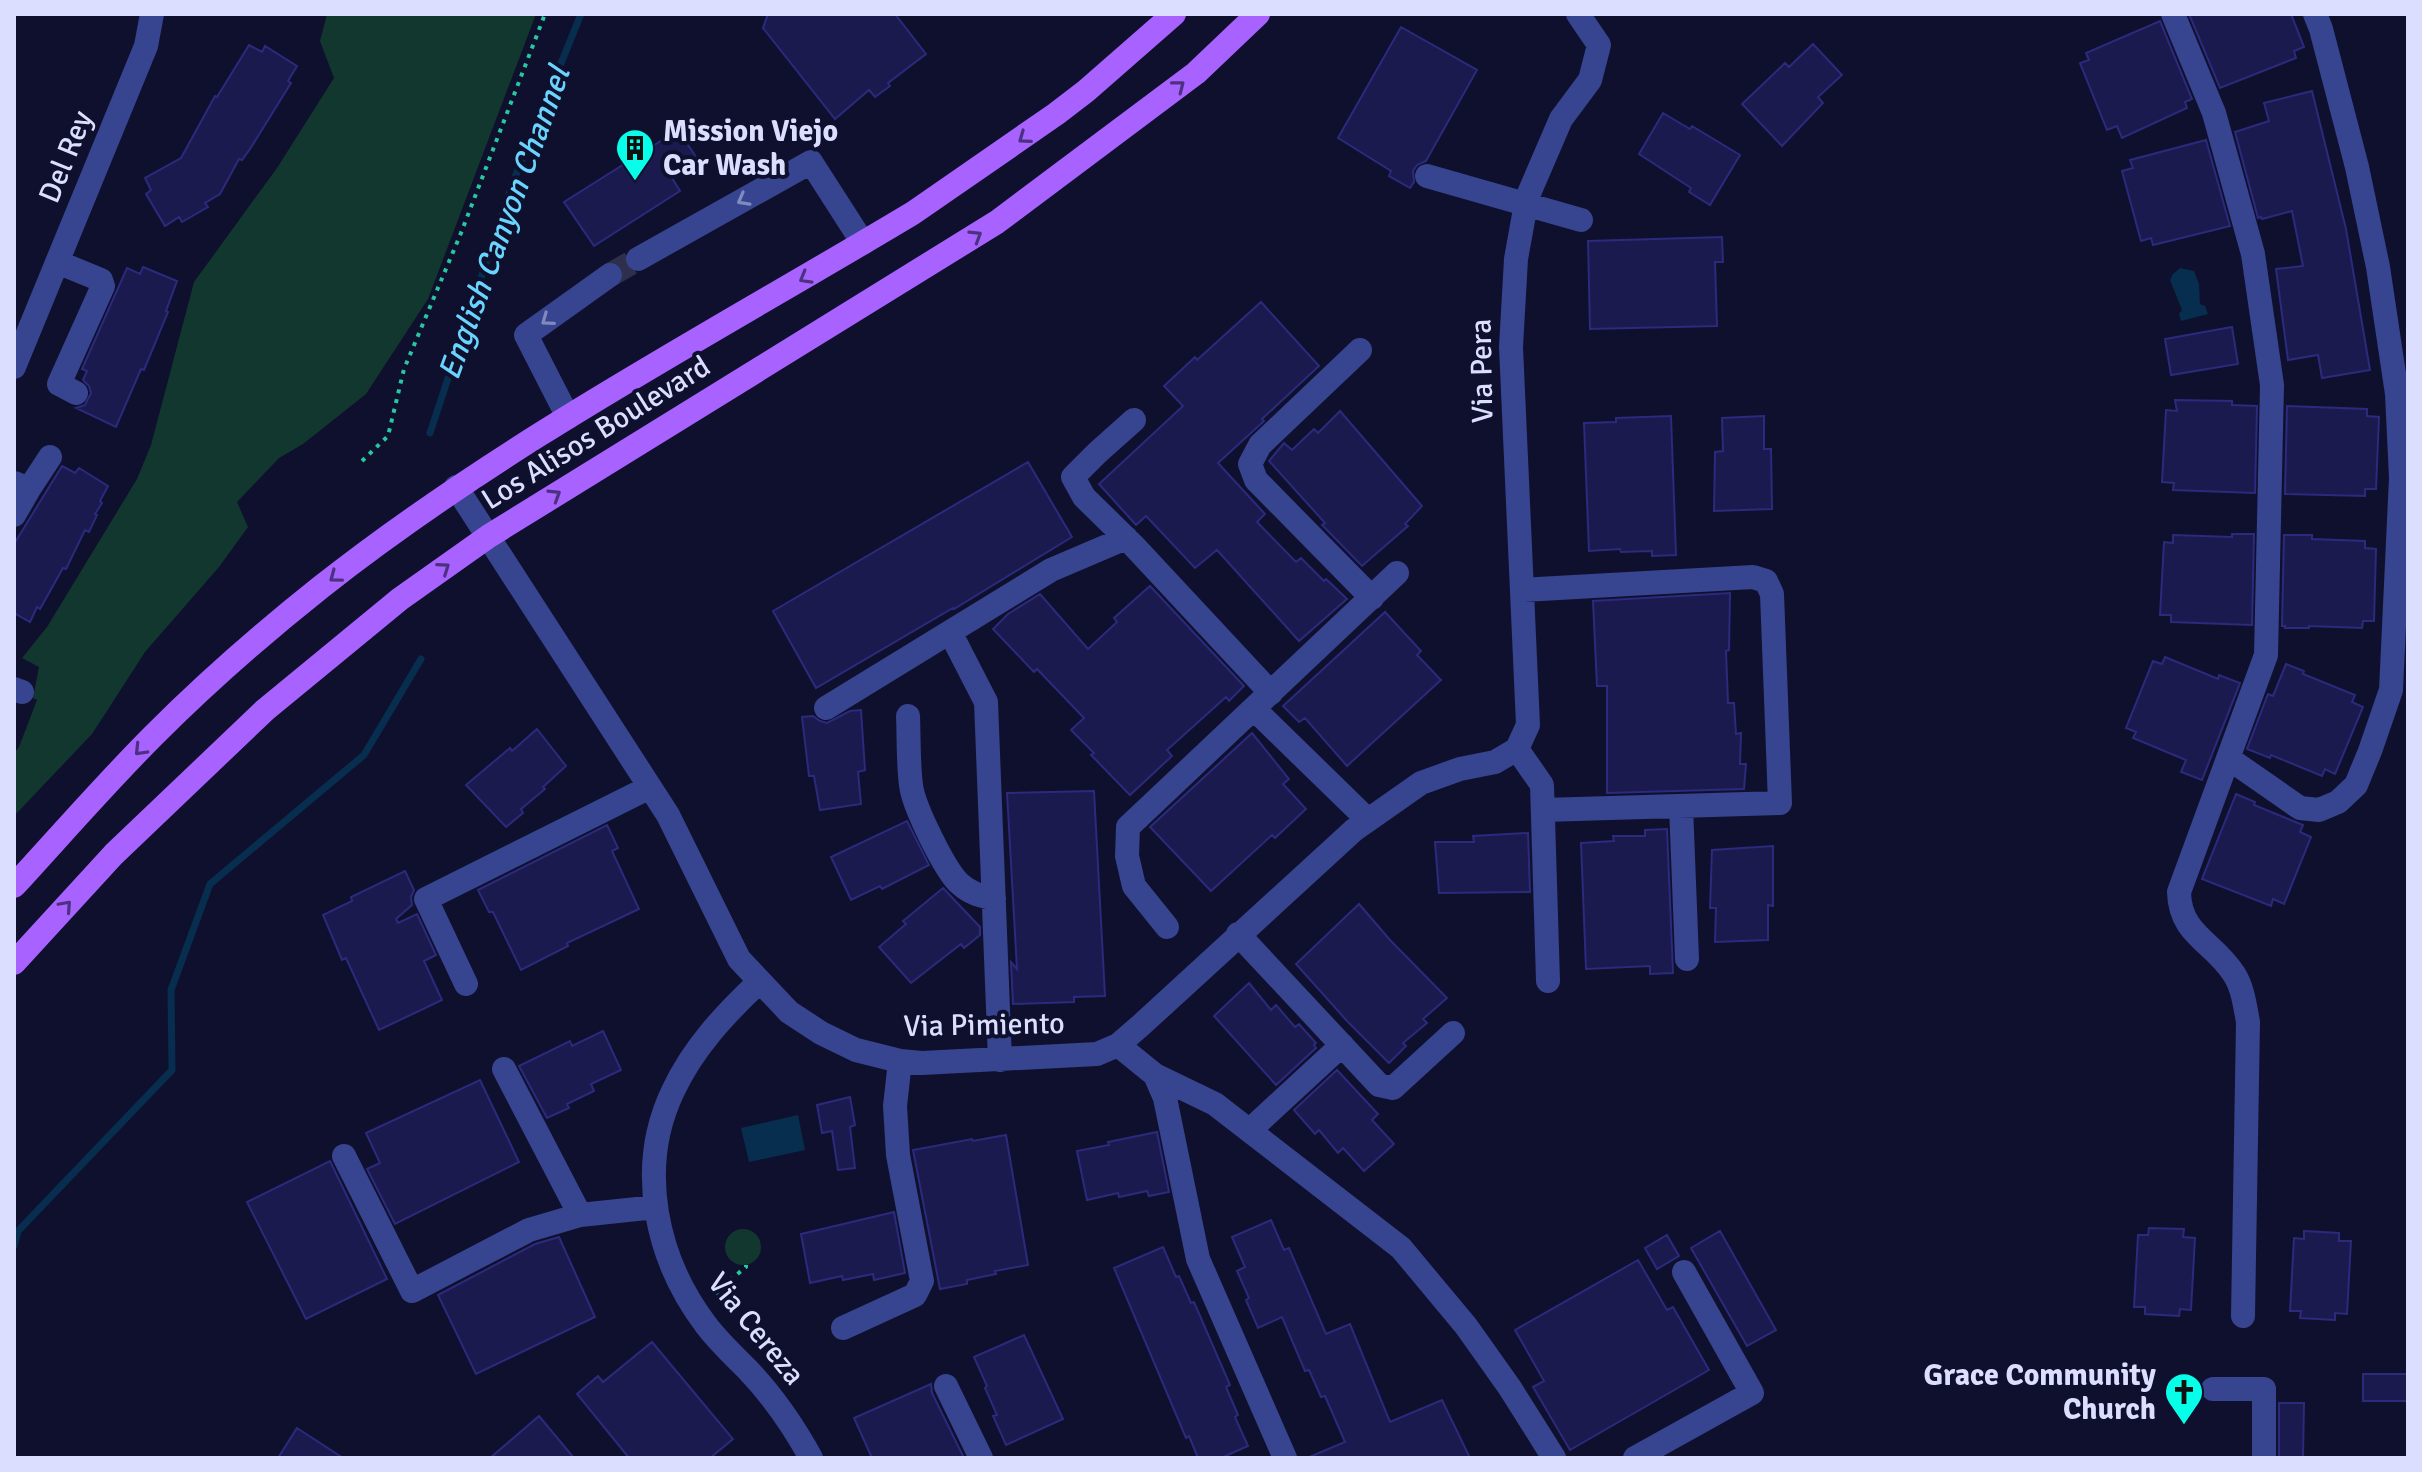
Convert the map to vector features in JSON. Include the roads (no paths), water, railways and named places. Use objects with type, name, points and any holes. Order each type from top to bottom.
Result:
[{"type":"main road","name":"Los Alisos Boulevard","points":[[14,886],[154,735],[321,588],[456,487],[961,181],[1086,91],[1174,14]]},
{"type":"main road","name":"Los Alisos Boulevard","points":[[14,963],[114,854],[265,710],[400,599],[489,536],[997,222],[1196,73],[1258,14]]},
{"type":"street","name":"Del Rey","points":[[14,367],[146,46],[152,14]]},
{"type":"street","name":"Via Pera","points":[[1517,749],[1528,725],[1511,347],[1516,259],[1526,205],[1561,119],[1590,80],[1599,45],[1578,14]]},
{"type":"street","points":[[2173,14],[2214,113],[2253,254],[2272,385],[2266,655],[2179,892],[2181,915],[2236,976],[2248,1022],[2243,1316]]},
{"type":"street","points":[[2228,758],[2300,808],[2319,810],[2338,802],[2356,785],[2391,690],[2401,478],[2397,394],[2378,267],[2363,195],[2315,14]]},
{"type":"street","points":[[638,259],[811,162],[863,243]]},
{"type":"street","points":[[1427,176],[1581,220]]},
{"type":"street","points":[[57,262],[101,280],[103,286],[59,384],[76,393]]},
{"type":"street","points":[[568,417],[526,335],[610,275]]},
{"type":"street","points":[[1360,350],[1260,445],[1250,464],[1256,480],[1372,598]]},
{"type":"street","points":[[1134,420],[1073,477],[1084,497],[1126,538],[1262,701],[1368,820]]},
{"type":"street","points":[[14,515],[21,486],[50,457]]},
{"type":"street","name":"Via Pimiento","points":[[456,487],[668,815],[739,959],[789,1012],[821,1033],[856,1050],[900,1061],[922,1063],[1097,1054],[1118,1045],[1354,830],[1421,783],[1460,769],[1495,762],[1517,749]]},
{"type":"street","points":[[826,708],[1051,570],[1126,538]]},
{"type":"street","points":[[1167,927],[1134,886],[1127,856],[1128,827],[1397,573]]},
{"type":"street","points":[[1522,590],[1753,577],[1766,581],[1772,594],[1780,803],[1543,810]]},
{"type":"street","points":[[950,632],[986,702],[1000,1060]]},
{"type":"street","points":[[908,716],[911,787],[917,808],[959,884],[982,897],[994,898]]},
{"type":"street","points":[[1517,749],[1542,785],[1548,981]]},
{"type":"street","points":[[466,984],[426,899],[650,787]]},
{"type":"street","points":[[1681,806],[1687,959]]},
{"type":"street","points":[[1238,934],[1379,1085],[1393,1088],[1453,1033]]},
{"type":"street","name":"Via Cereza","points":[[759,982],[711,1032],[690,1059],[672,1092],[660,1127],[653,1166],[656,1207],[660,1235],[684,1295],[707,1328],[767,1394],[811,1458]]},
{"type":"street","points":[[1118,1045],[1155,1075],[1215,1104],[1401,1248],[1466,1326],[1554,1458]]},
{"type":"street","points":[[1250,1130],[1342,1045]]},
{"type":"street","points":[[843,1328],[915,1295],[922,1281],[898,1155],[895,1106],[900,1061]]},
{"type":"street","points":[[504,1069],[580,1215]]},
{"type":"street","points":[[1155,1075],[1165,1098],[1198,1259],[1285,1458]]},
{"type":"street","points":[[344,1156],[412,1291],[529,1230],[580,1215],[656,1207]]},
{"type":"street","points":[[1635,1458],[1752,1393],[1684,1272]]},
{"type":"street","points":[[946,1386],[981,1458]]},
{"type":"street","points":[[2213,1389],[2264,1389],[2264,1458]]},
{"type":"water","points":[[2180,268],[2194,271],[2199,284],[2200,304],[2205,306],[2208,314],[2181,321],[2179,314],[2182,310],[2170,280]]},
{"type":"water","points":[[798,1115],[805,1150],[749,1162],[741,1128]]},
{"type":"waterway","name":"English Canyon Channel","points":[[430,433],[511,187],[581,14]]},
{"type":"waterway","name":"English Canyon Channel","points":[[14,1246],[18,1231],[172,1070],[171,990],[210,884],[364,755],[421,659]]},
{"type":"tunnel","points":[[610,275],[638,259]]},
{"type":"place","name":"Mission Viejo Car Wash","points":[[635,182]]},
{"type":"place","name":"Grace Community Church","points":[[2184,1426]]}]
